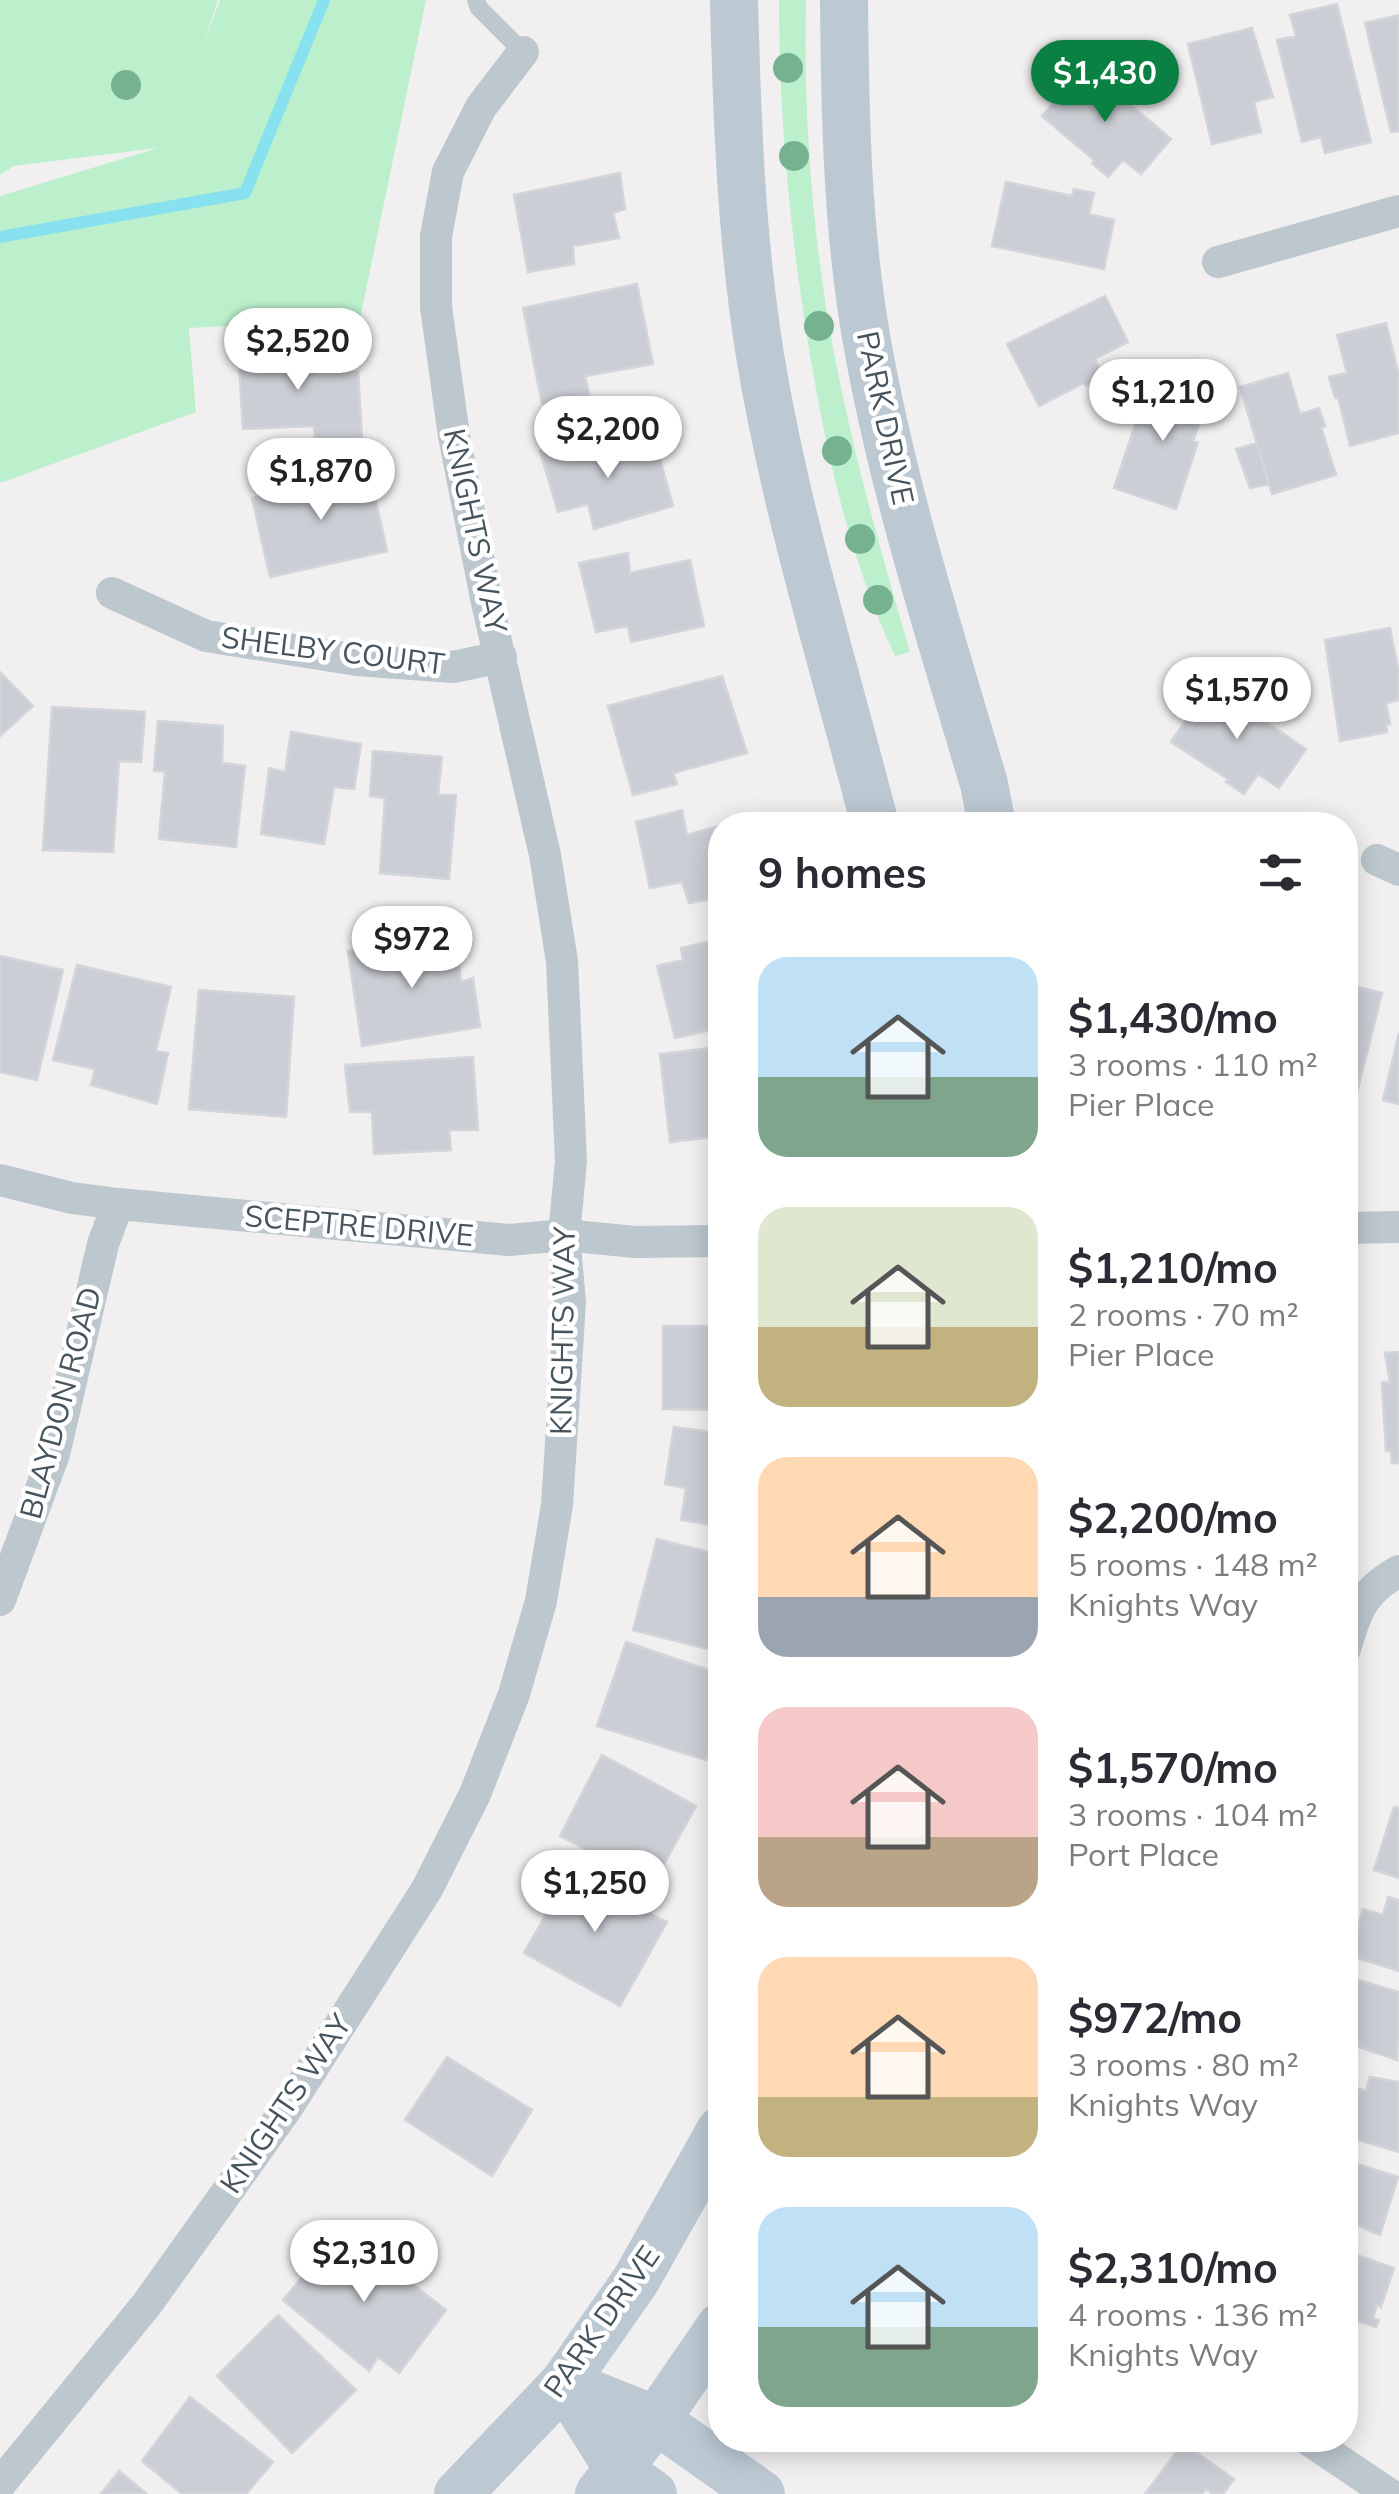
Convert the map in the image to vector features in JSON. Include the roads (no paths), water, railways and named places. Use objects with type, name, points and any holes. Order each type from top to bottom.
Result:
[{"type":"street","points":[[734,0],[738,173],[760,354],[795,532],[871,812]]},
{"type":"street","name":"PARK DRIVE","points":[[844,0],[846,169],[866,340],[902,506],[989,812]]},
{"type":"street","name":"KNIGHTS WAY","points":[[0,2484],[146,2304],[287,2108],[427,1889],[475,1794],[514,1694],[541,1602],[557,1506],[570,1302],[564,1235],[570,1161],[562,961],[545,855],[454,436],[436,307],[436,236],[448,172],[481,106],[522,52]]},
{"type":"street","points":[[1218,262],[1399,211]]},
{"type":"street","name":"SHELBY COURT","points":[[112,593],[206,636],[357,660],[453,667],[501,657]]},
{"type":"street","name":"SCEPTRE DRIVE","points":[[0,1180],[72,1198],[118,1204],[509,1240],[564,1235],[636,1242],[708,1241]]},
{"type":"street","name":"BLAYDON ROAD","points":[[0,1600],[54,1454],[103,1244],[118,1204]]},
{"type":"street","points":[[1358,1228],[1399,1227]]},
{"type":"street","points":[[1358,1609],[1375,1584],[1399,1571]]},
{"type":"street","name":"PARK DRIVE","points":[[458,2494],[564,2383],[636,2280],[708,2152]]},
{"type":"street","points":[[624,2486],[656,2420],[708,2344]]},
{"type":"street","points":[[564,2383],[656,2420],[761,2494]]},
{"type":"street","points":[[564,2383],[624,2486]]},
{"type":"street","points":[[1327,2452],[1388,2494]]},
{"type":"lane","points":[[476,0],[479,8],[522,52]]},
{"type":"waterway","points":[[0,237],[245,193],[324,0]]}]
